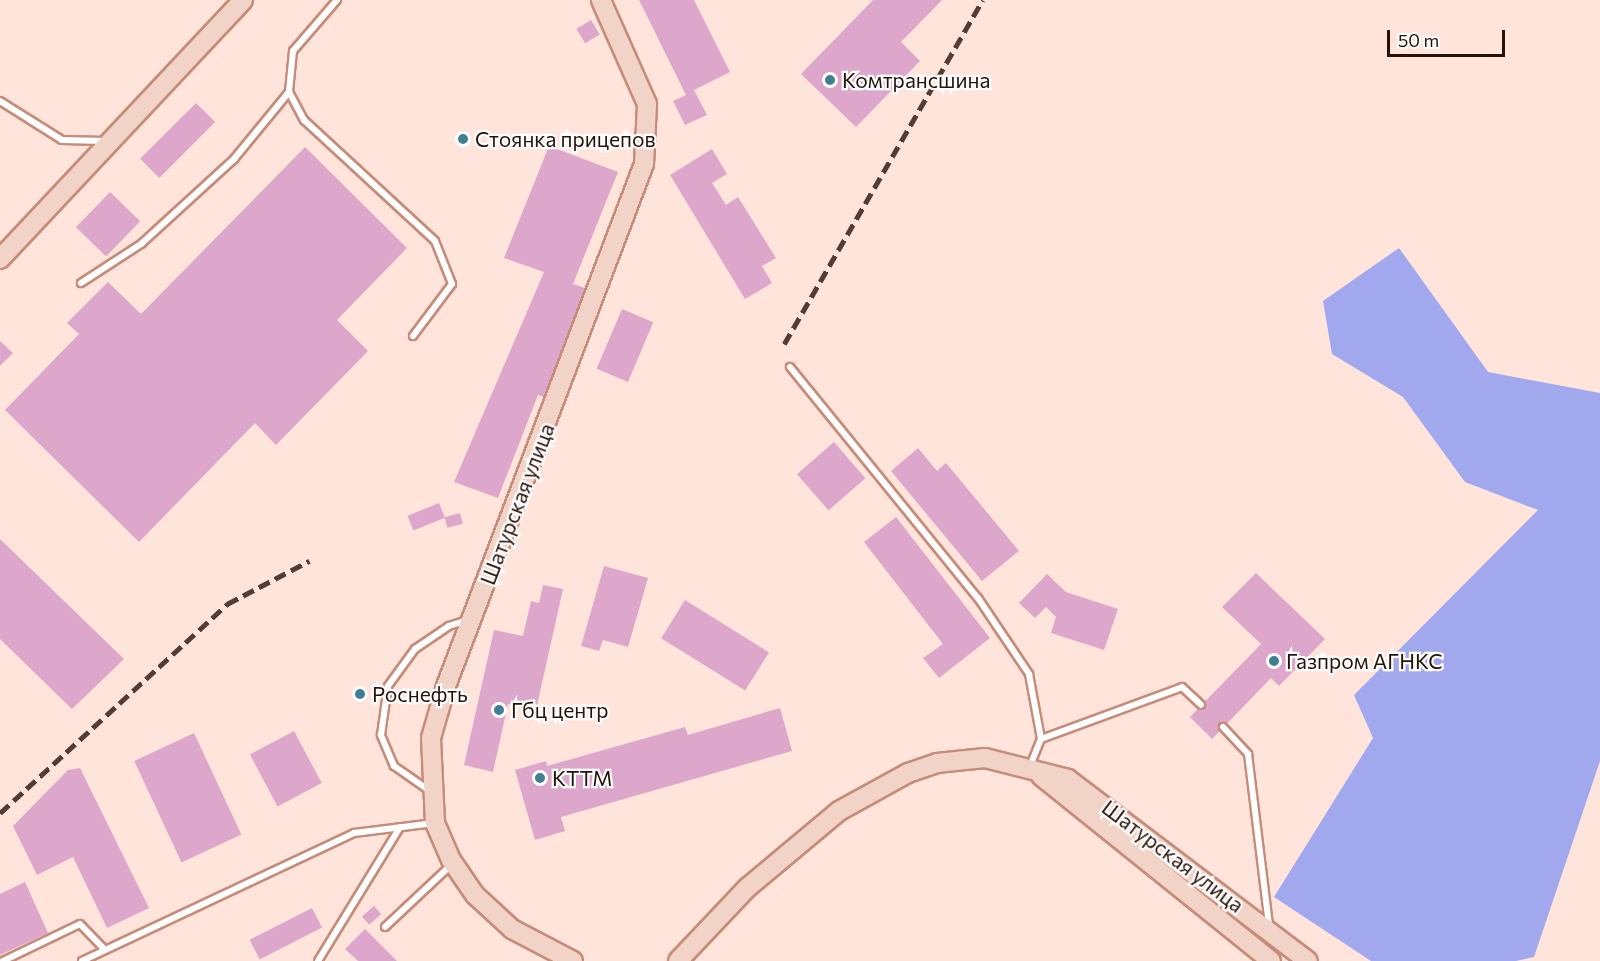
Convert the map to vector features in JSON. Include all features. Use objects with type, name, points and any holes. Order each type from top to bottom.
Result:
[{"type":"main road","points":[[0,260],[242,0]]},
{"type":"main road","name":"Шатурская улица","points":[[573,961],[512,929],[475,894],[453,863],[435,823],[430,791],[431,738],[472,619],[644,164],[647,104],[601,0]]},
{"type":"main road","name":"Шатурская улица","points":[[678,961],[787,851],[870,791],[961,759],[1029,768],[1068,779],[1124,816],[1308,961]]},
{"type":"main road","name":"Шатурская улица","points":[[1029,768],[1271,961]]},
{"type":"lane","points":[[337,0],[293,51],[289,92],[304,120],[435,241],[452,284],[413,336]]},
{"type":"lane","points":[[81,283],[141,244],[226,166],[289,92]]},
{"type":"lane","points":[[0,101],[62,140],[111,141]]},
{"type":"lane","points":[[790,367],[978,598],[1029,674],[1041,739],[1029,768]]},
{"type":"lane","points":[[430,791],[394,766],[381,735],[388,686],[415,649],[449,626],[472,619]]},
{"type":"lane","points":[[1041,739],[1182,687],[1201,705]]},
{"type":"lane","points":[[1223,727],[1248,754],[1270,932]]},
{"type":"lane","points":[[82,961],[354,833],[435,823]]},
{"type":"lane","points":[[318,961],[400,827]]},
{"type":"lane","points":[[385,927],[453,863]]},
{"type":"lane","points":[[3,961],[80,924],[105,950]]},
{"type":"shaded area","points":[[1399,248],[1488,372],[1600,393],[1600,761],[1534,957],[1516,961],[1371,961],[1274,897],[1373,738],[1354,695],[1538,510],[1465,482],[1403,397],[1332,354],[1323,301]]},
{"type":"building","points":[[639,0],[694,0],[730,72],[694,90],[707,115],[685,125],[673,101],[686,95]]},
{"type":"building","points":[[873,0],[942,0],[901,42],[920,61],[856,127],[801,74]]},
{"type":"building","points":[[591,20],[600,35],[585,43],[576,29]]},
{"type":"building","points":[[196,103],[215,122],[159,178],[140,159]]},
{"type":"building","points":[[549,146],[618,172],[573,284],[588,289],[548,398],[538,395],[498,498],[454,482],[544,272],[504,258]]},
{"type":"building","points":[[305,147],[407,248],[337,320],[368,351],[276,445],[255,423],[139,542],[5,410],[79,334],[67,323],[108,282],[141,314]]},
{"type":"building","points":[[712,149],[727,174],[712,183],[726,205],[738,197],[776,258],[762,266],[772,283],[745,299],[670,175]]},
{"type":"building","points":[[110,192],[140,221],[106,256],[76,227]]},
{"type":"building","points":[[622,309],[653,322],[628,382],[597,369]]},
{"type":"building","points":[[0,341],[13,353],[0,366]]},
{"type":"building","points":[[834,442],[865,478],[829,510],[797,474]]},
{"type":"building","points":[[918,448],[937,471],[946,463],[1019,551],[982,581],[891,471]]},
{"type":"building","points":[[439,503],[445,518],[413,531],[407,516]]},
{"type":"building","points":[[460,513],[463,524],[447,528],[445,517]]},
{"type":"building","points":[[896,517],[990,638],[939,678],[923,658],[943,644],[864,542]]},
{"type":"building","points":[[0,539],[124,659],[72,709],[0,639]]},
{"type":"building","points":[[604,566],[648,578],[628,647],[603,640],[599,651],[581,646]]},
{"type":"building","name":"Газпром АГНКС","points":[[1256,573],[1325,639],[1279,686],[1271,678],[1212,739],[1190,717],[1261,644],[1222,607]]},
{"type":"building","points":[[1047,574],[1066,592],[1118,609],[1104,650],[1051,633],[1056,617],[1046,607],[1035,618],[1019,603]]},
{"type":"building","points":[[543,585],[563,589],[536,710],[508,704],[493,772],[464,765],[494,630],[523,636],[531,601],[539,603]]},
{"type":"building","points":[[685,600],[769,652],[745,691],[661,638]]},
{"type":"building","points":[[780,708],[792,751],[561,817],[565,831],[535,840],[515,770],[546,761],[547,766],[685,727],[688,735]]},
{"type":"building","points":[[294,731],[322,783],[278,807],[250,754]]},
{"type":"building","points":[[194,733],[241,835],[182,862],[134,761]]},
{"type":"building","points":[[80,768],[149,908],[107,928],[73,857],[37,875],[13,826],[68,770]]},
{"type":"building","points":[[25,882],[48,933],[0,955],[0,894]]},
{"type":"building","points":[[374,906],[381,914],[369,925],[362,916]]},
{"type":"building","points":[[312,908],[322,928],[260,959],[250,940]]},
{"type":"building","points":[[365,929],[397,961],[358,961],[345,949]]},
{"type":"railway","points":[[784,344],[983,0]]},
{"type":"railway","points":[[0,813],[227,604],[309,561]]},
{"type":"place","name":"Комтрансшина","points":[[830,80]]},
{"type":"place","name":"Стоянка прицепов","points":[[463,139]]},
{"type":"place","name":"Газпром АГНКС","points":[[1274,661]]},
{"type":"place","name":"Роснефть","points":[[360,694]]},
{"type":"place","name":"Гбц центр","points":[[499,710]]},
{"type":"place","name":"КТТМ","points":[[540,778]]}]
